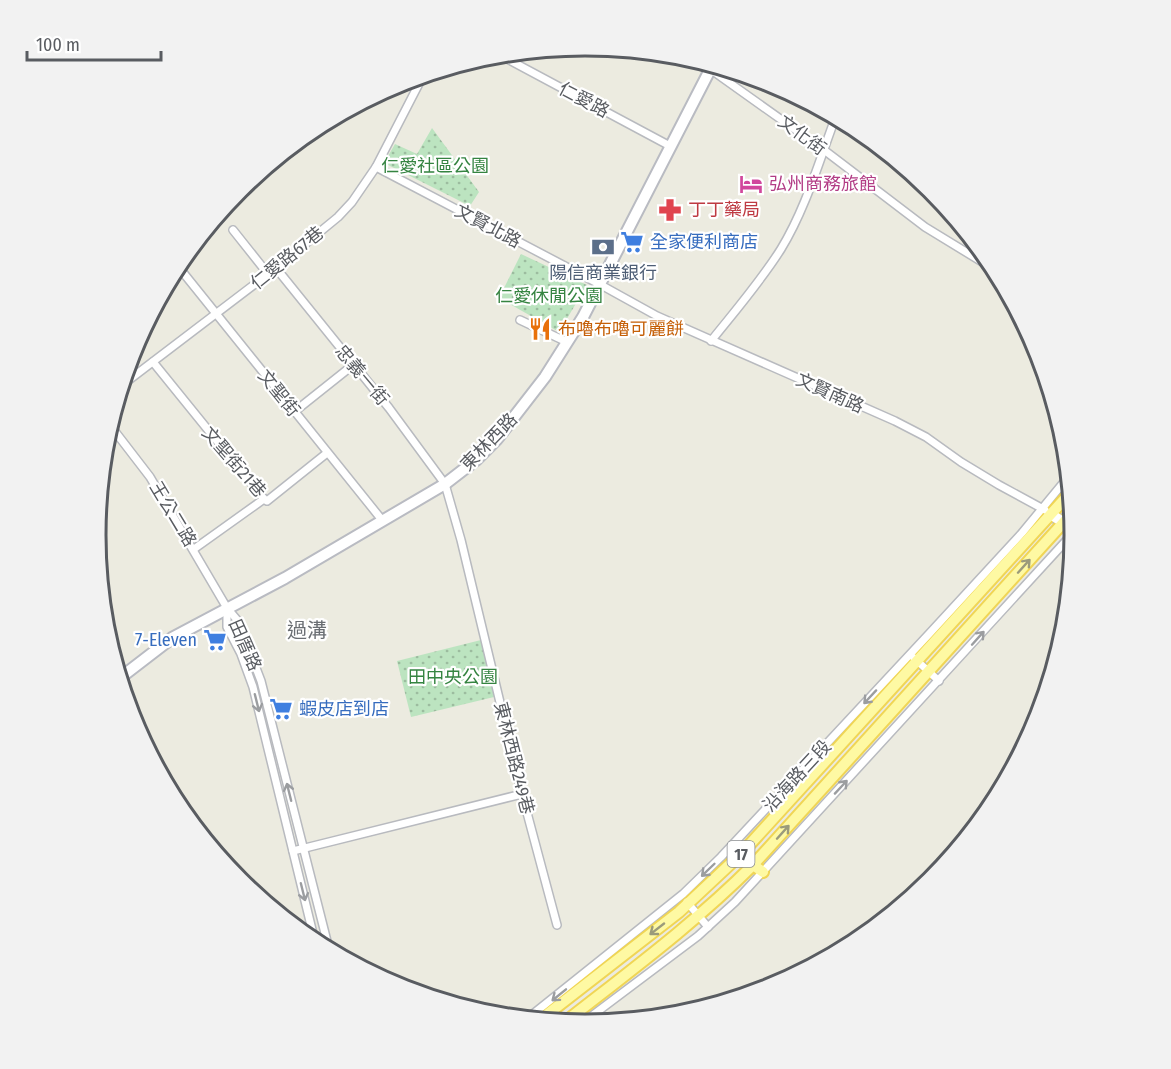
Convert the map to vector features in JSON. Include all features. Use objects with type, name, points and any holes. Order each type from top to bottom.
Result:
[{"type":"main road","name":"17","points":[[1052,515],[1063,502]]},
{"type":"main road","name":"沿海路三段","points":[[550,1012],[684,900],[725,861],[914,658],[1052,515]]},
{"type":"main road","name":"沿海路三段","points":[[576,1013],[699,916],[753,865],[1063,523]]},
{"type":"main road","points":[[753,865],[763,872]]},
{"type":"main road","points":[[600,995],[607,1005]]},
{"type":"street","name":"仁愛路","points":[[512,62],[670,146]]},
{"type":"street","name":"東林西路","points":[[127,672],[172,638],[285,578],[445,484],[476,460],[497,439],[545,376],[601,285],[708,72]]},
{"type":"street","name":"文化街","points":[[726,77],[925,227],[978,259]]},
{"type":"street","name":"仁愛路67巷","points":[[133,377],[338,218],[376,167],[418,86]]},
{"type":"street","points":[[711,341],[764,274],[782,246],[815,177],[833,125]]},
{"type":"street","name":"文賢北路","points":[[376,167],[601,285]]},
{"type":"street","points":[[233,230],[268,274]]},
{"type":"street","name":"忠義一街","points":[[276,268],[389,408],[445,484]]},
{"type":"street","name":"文聖街","points":[[184,274],[382,520]]},
{"type":"street","name":"文賢南路","points":[[601,285],[657,316],[711,341],[895,421],[926,437],[961,462],[1052,515]]},
{"type":"street","points":[[520,320],[567,342]]},
{"type":"street","name":"文聖街21巷","points":[[153,362],[267,501],[327,453]]},
{"type":"street","points":[[294,411],[353,365]]},
{"type":"street","name":"王公二路","points":[[117,435],[150,477],[228,608]]},
{"type":"street","name":"東林西路249巷","points":[[445,484],[557,926]]},
{"type":"street","name":"沿海路三段","points":[[914,658],[1061,485]]},
{"type":"street","points":[[194,549],[264,499]]},
{"type":"street","points":[[1052,515],[1063,523]]},
{"type":"street","points":[[596,1013],[708,927],[735,902],[1064,543]]},
{"type":"street","name":"田厝路","points":[[228,608],[238,621],[261,681],[325,936]]},
{"type":"street","name":"田厝路","points":[[228,608],[227,627],[252,682],[312,928]]},
{"type":"street","points":[[914,658],[939,681]]},
{"type":"street","points":[[293,851],[522,794]]},
{"type":"street","points":[[684,900],[708,927]]},
{"type":"street","name":"沿海路三段","points":[[538,1010],[684,900]]},
{"type":"green space","name":"仁愛社區公園","points":[[432,128],[479,192],[470,206],[384,163],[395,144],[417,154]]},
{"type":"green space","name":"仁愛休閒公園","points":[[521,254],[587,285],[559,332],[499,298]]},
{"type":"green space","name":"田中央公園","points":[[481,640],[494,697],[411,717],[397,661]]},
{"type":"place","name":"弘州商務旅館","points":[[751,184]]},
{"type":"place","name":"丁丁藥局","points":[[670,210]]},
{"type":"place","name":"全家便利商店","points":[[632,242]]},
{"type":"place","name":"陽信商業銀行","points":[[603,247]]},
{"type":"place","name":"布嚕布嚕可麗餅","points":[[540,329]]},
{"type":"place","name":"7-Eleven","points":[[215,640]]},
{"type":"place","name":"蝦皮店到店","points":[[281,709]]},
{"type":"district","name":"過溝","points":[[307,630]]}]
